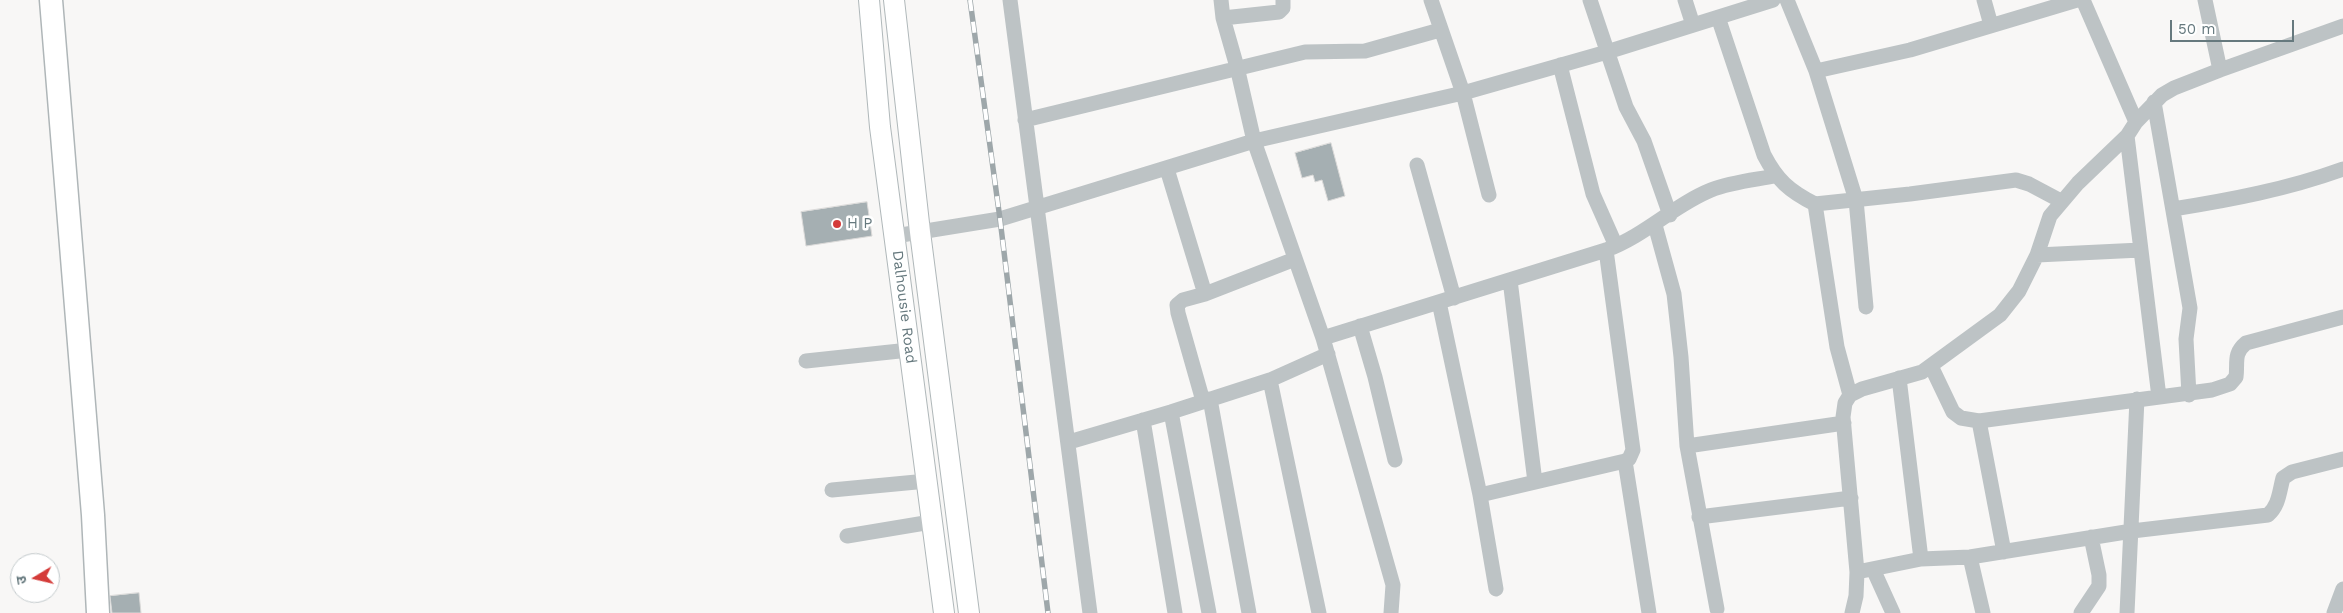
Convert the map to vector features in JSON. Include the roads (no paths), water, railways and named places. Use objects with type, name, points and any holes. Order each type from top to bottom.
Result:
[{"type":"main road","points":[[51,0],[93,515],[98,613]]},
{"type":"street","name":"Dalhousie Road","points":[[869,0],[880,128],[944,613]]},
{"type":"street","name":"Dalhousie Road","points":[[894,0],[920,232],[969,613]]},
{"type":"street","points":[[1010,0],[1090,613]]},
{"type":"street","points":[[1221,0],[1223,18],[1237,67],[1254,142],[1323,338],[1393,585],[1394,596],[1391,613]]},
{"type":"street","points":[[1223,18],[1279,12],[1283,8],[1283,0]]},
{"type":"street","points":[[1431,0],[1440,30],[1464,93],[1489,195]]},
{"type":"street","points":[[1590,0],[1626,107],[1644,141],[1670,215]]},
{"type":"street","points":[[1685,0],[1694,25]]},
{"type":"street","points":[[895,236],[1000,219],[1254,142],[1464,93],[1607,52],[1773,0]]},
{"type":"street","points":[[1787,0],[1816,71],[1856,200],[1866,307]]},
{"type":"street","points":[[1984,0],[1992,25]]},
{"type":"street","points":[[1816,71],[1910,50],[2077,0]]},
{"type":"street","points":[[2083,0],[2136,122]]},
{"type":"street","points":[[2205,0],[2220,70]]},
{"type":"street","points":[[1718,17],[1764,155],[1775,176],[1793,192],[1815,204],[2016,180],[2029,184],[2061,201]]},
{"type":"street","points":[[1852,613],[1856,596],[1857,572],[1844,424],[1846,403],[1850,395],[1862,389],[1922,372],[2000,314],[2019,291],[2037,255],[2050,216],[2061,201],[2128,136],[2136,122],[2154,102],[2174,88],[2343,26]]},
{"type":"street","points":[[1025,120],[1305,52],[1365,51],[1440,30]]},
{"type":"street","points":[[1480,494],[1625,461],[1629,459],[1633,450],[1611,248],[1593,194],[1560,65]]},
{"type":"street","points":[[2154,102],[2190,308],[2186,339],[2189,395]]},
{"type":"street","points":[[2128,136],[2159,397]]},
{"type":"street","points":[[1416,165],[1454,298]]},
{"type":"street","points":[[1167,169],[1205,294]]},
{"type":"street","points":[[2173,209],[2230,200],[2318,178],[2343,169]]},
{"type":"street","points":[[1323,338],[1611,248],[1656,225],[1710,190],[1740,182],[1775,176]]},
{"type":"street","points":[[1815,204],[1838,347],[1850,395]]},
{"type":"street","points":[[1656,225],[1674,294],[1681,357],[1687,446],[1717,609]]},
{"type":"street","points":[[2037,255],[2141,250]]},
{"type":"street","points":[[1249,613],[1207,400],[1177,310],[1177,305],[1183,300],[1205,294],[1295,259]]},
{"type":"street","points":[[1510,280],[1535,482]]},
{"type":"street","points":[[1439,302],[1480,494],[1496,589]]},
{"type":"street","points":[[1931,366],[1953,412],[1961,418],[1980,421],[2137,399],[2189,395],[2230,384],[2236,377],[2238,349],[2246,343],[2343,317]]},
{"type":"street","points":[[1360,326],[1395,460]]},
{"type":"street","points":[[806,360],[910,350]]},
{"type":"street","points":[[1069,442],[1270,380],[1328,354]]},
{"type":"street","points":[[1899,378],[1921,560]]},
{"type":"street","points":[[1270,380],[1319,613]]},
{"type":"street","points":[[2127,613],[2137,399]]},
{"type":"street","points":[[1171,412],[1209,613]]},
{"type":"street","points":[[1143,420],[1175,613]]},
{"type":"street","points":[[1980,421],[2004,552]]},
{"type":"street","points":[[1687,446],[1844,424]]},
{"type":"street","points":[[1857,572],[1921,560],[1970,557],[2132,531],[2268,515],[2274,510],[2279,500],[2283,478],[2292,472],[2343,459]]},
{"type":"street","points":[[1625,461],[1649,613]]},
{"type":"street","points":[[832,490],[927,481]]},
{"type":"street","points":[[1699,517],[1851,498]]},
{"type":"street","points":[[847,536],[931,522]]},
{"type":"street","points":[[2081,613],[2099,586],[2091,537]]},
{"type":"street","points":[[1970,557],[1983,613]]},
{"type":"street","points":[[1872,569],[1893,613]]},
{"type":"street","points":[[2334,613],[2343,589]]},
{"type":"railway","points":[[970,0],[1000,219],[1048,613]]},
{"type":"place","name":"H P","points":[[837,224]]}]
